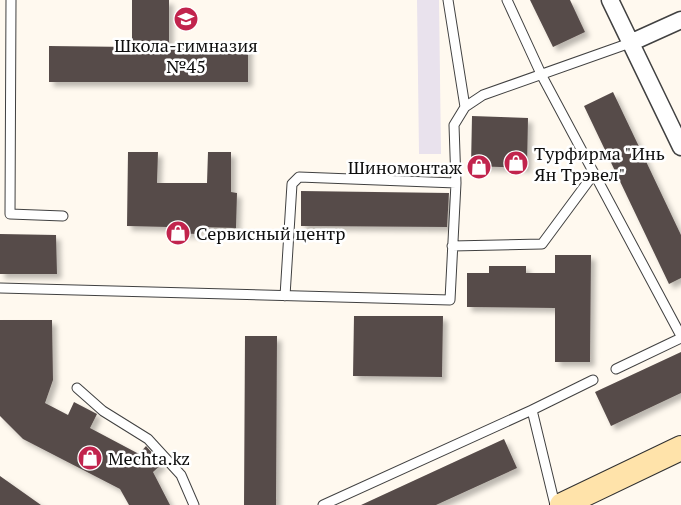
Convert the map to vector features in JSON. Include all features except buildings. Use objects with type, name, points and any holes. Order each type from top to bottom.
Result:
[{"type":"main road","points":[[562,505],[681,448]]},
{"type":"street","points":[[610,0],[681,147]]},
{"type":"street","points":[[630,43],[681,20]]},
{"type":"lane","points":[[11,0],[10,214],[63,216]]},
{"type":"lane","points":[[448,0],[465,106]]},
{"type":"lane","points":[[507,0],[542,76],[681,337],[616,369]]},
{"type":"lane","points":[[0,288],[450,300],[456,184],[454,125],[465,106],[483,95],[542,76],[630,43]]},
{"type":"lane","points":[[452,246],[542,244],[593,174]]},
{"type":"lane","points":[[284,296],[292,184],[299,177],[456,184]]},
{"type":"lane","points":[[324,505],[532,410],[593,380]]},
{"type":"lane","points":[[77,388],[102,411],[148,439],[181,475],[194,505]]},
{"type":"lane","points":[[532,410],[555,505]]},
{"type":"shaded area","points":[[417,0],[439,0],[441,154],[419,154]]},
{"type":"place","name":"Школа-гимназия №45","points":[[186,19]]},
{"type":"place","name":"Турфирма \"Инь Ян Трэвел\"","points":[[516,163]]},
{"type":"place","name":"Шиномонтаж","points":[[479,167]]},
{"type":"place","name":"Сервисный центр","points":[[178,233]]},
{"type":"place","name":"Mechta.kz","points":[[90,458]]}]
